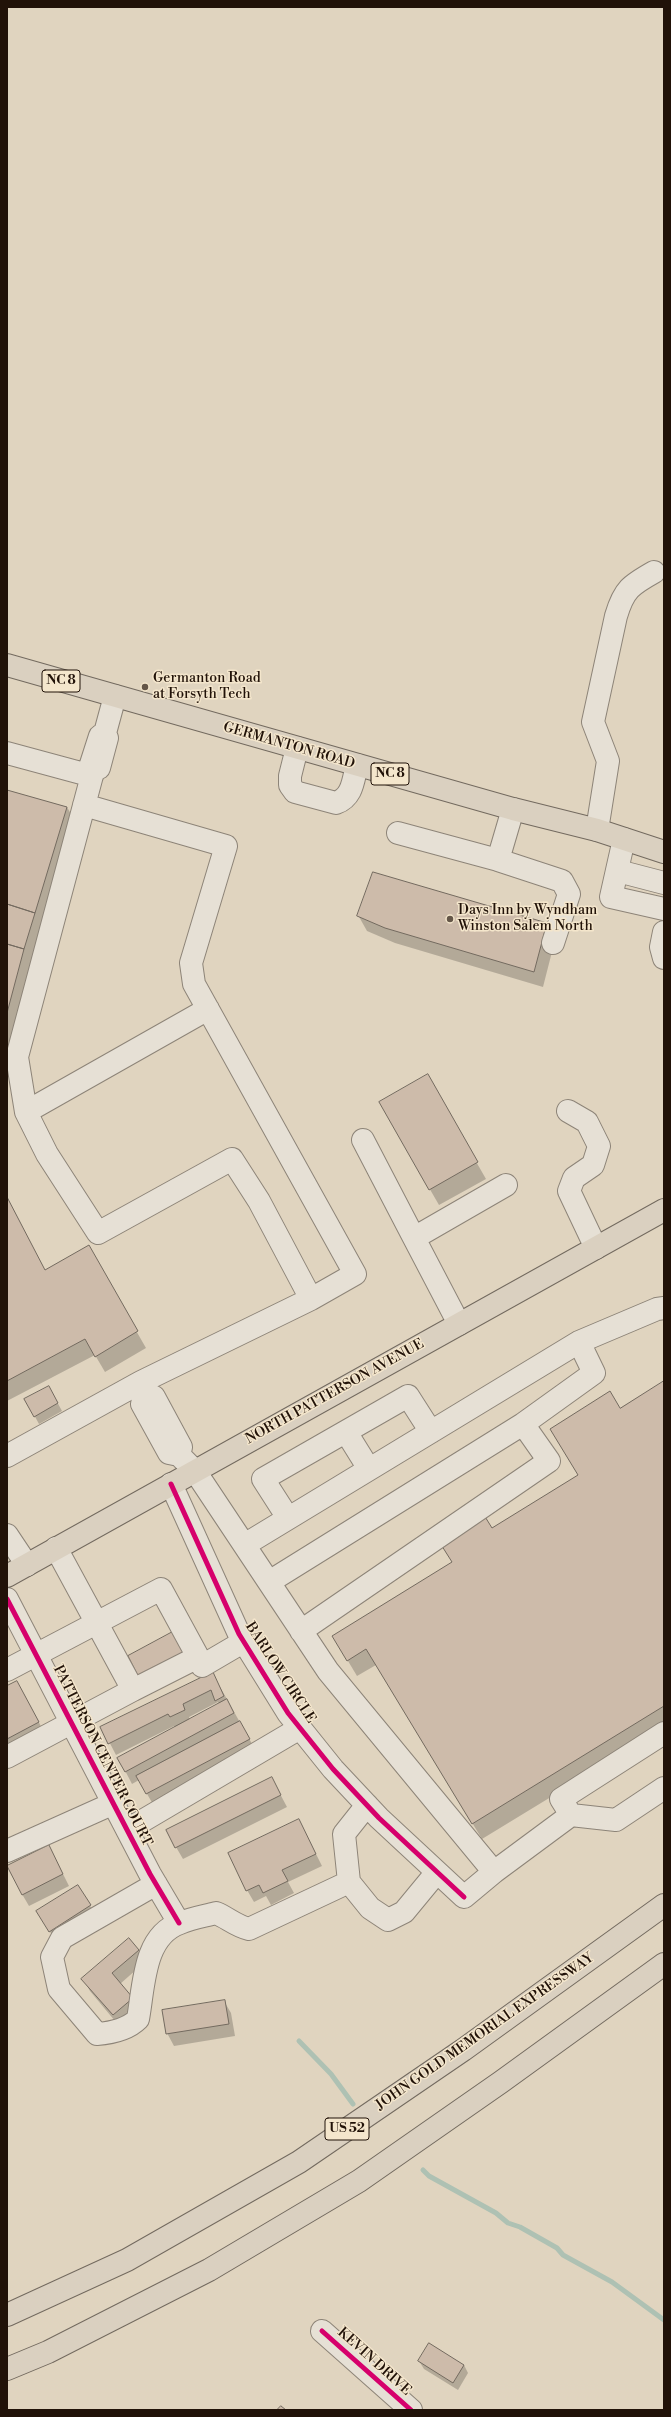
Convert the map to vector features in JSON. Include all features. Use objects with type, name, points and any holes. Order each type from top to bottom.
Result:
[{"type":"main road","name":"GERMANTON ROAD","points":[[7,665],[513,809],[597,830],[664,852]]},
{"type":"main road","name":"NORTH PATTERSON AVENUE","points":[[7,1576],[664,1210]]},
{"type":"main road","name":"JOHN GOLD MEMORIAL EXPRESSWAY","points":[[7,2315],[127,2260],[299,2162],[463,2050],[664,1905]]},
{"type":"main road","points":[[7,2369],[48,2352],[209,2270],[359,2181],[482,2096],[664,1964]]},
{"type":"street","points":[[597,830],[608,761],[593,722],[613,631],[621,599],[630,586],[654,572]]},
{"type":"street","points":[[115,696],[105,733],[100,736],[92,761],[93,772],[17,1057],[26,1112],[47,1154],[98,1233],[232,1159],[259,1201],[311,1299]]},
{"type":"street","points":[[297,748],[290,776],[290,785],[295,792],[336,803],[342,801],[349,796],[357,765]]},
{"type":"street","points":[[7,753],[93,772]]},
{"type":"street","points":[[7,1456],[143,1389],[355,1274],[194,984],[191,962],[226,846],[134,817],[84,805]]},
{"type":"street","points":[[498,860],[513,809]]},
{"type":"street","points":[[398,833],[498,860],[562,881],[569,894],[554,943]]},
{"type":"street","points":[[624,839],[611,897],[664,909]]},
{"type":"street","points":[[618,871],[664,883]]},
{"type":"street","points":[[664,934],[661,947],[664,958]]},
{"type":"street","points":[[26,1112],[208,1009]]},
{"type":"street","points":[[568,1111],[587,1122],[599,1146],[593,1165],[574,1178],[569,1191],[596,1248]]},
{"type":"street","points":[[363,1140],[459,1324]]},
{"type":"street","points":[[414,1238],[506,1185]]},
{"type":"street","points":[[246,1544],[579,1342],[662,1312]]},
{"type":"street","points":[[269,1582],[523,1424],[594,1373],[579,1342]]},
{"type":"street","points":[[143,1389],[154,1397],[181,1447],[179,1455],[196,1470],[328,1671],[494,1872],[571,1815],[616,1820],[664,1788]]},
{"type":"street","points":[[288,1518],[263,1479],[408,1396],[431,1432]]},
{"type":"street","points":[[301,1631],[549,1461],[523,1424]]},
{"type":"street","points":[[346,1432],[369,1469]]},
{"type":"street","name":"BARLOW CIRCLE","points":[[171,1484],[243,1642],[288,1713],[333,1769],[367,1805],[464,1896],[494,1872]]},
{"type":"street","points":[[7,1535],[27,1565]]},
{"type":"street","points":[[56,1548],[133,1690]]},
{"type":"street","points":[[7,1670],[96,1621],[161,1589],[202,1666],[243,1642]]},
{"type":"street","name":"PATTERSON CENTER COURT","points":[[7,1599],[127,1830],[179,1923]]},
{"type":"street","points":[[7,1757],[198,1657]]},
{"type":"street","points":[[127,1830],[300,1728]]},
{"type":"street","points":[[571,1815],[561,1799],[664,1733]]},
{"type":"street","points":[[7,1851],[114,1803]]},
{"type":"street","points":[[367,1805],[344,1834],[349,1882],[370,1908],[388,1920],[404,1912],[438,1872]]},
{"type":"street","points":[[156,1884],[62,1938],[52,1957],[59,1989],[97,2034],[110,2033],[138,2020],[143,1981],[151,1953],[157,1941],[179,1923],[216,1913],[228,1918],[236,1926],[249,1929],[349,1882]]},
{"type":"street","name":"KEVIN DRIVE","points":[[322,2331],[411,2410]]},
{"type":"building","points":[[7,790],[67,807],[35,913],[7,904]]},
{"type":"building","name":"Days Inn by Wyndham Winston Salem North","points":[[373,872],[547,923],[534,972],[385,928],[357,916]]},
{"type":"building","points":[[7,904],[35,913],[24,949],[7,944]]},
{"type":"building","points":[[7,944],[24,949],[7,1013]]},
{"type":"building","points":[[428,1074],[478,1162],[429,1190],[379,1102]]},
{"type":"building","points":[[7,1197],[45,1270],[89,1245],[138,1331],[95,1357],[85,1339],[7,1381]]},
{"type":"building","points":[[664,1381],[664,1706],[472,1824],[366,1649],[347,1661],[332,1636],[452,1562],[440,1543],[484,1515],[492,1528],[578,1475],[550,1429],[610,1391],[620,1408]]},
{"type":"building","points":[[49,1386],[58,1403],[34,1417],[24,1399]]},
{"type":"building","points":[[180,1628],[191,1650],[139,1678],[128,1656]]},
{"type":"building","points":[[213,1672],[224,1696],[215,1701],[211,1690],[183,1704],[185,1710],[170,1717],[168,1714],[108,1744],[100,1727]]},
{"type":"building","points":[[17,1681],[39,1722],[7,1739],[7,1686]]},
{"type":"building","points":[[227,1699],[234,1713],[125,1772],[117,1758]]},
{"type":"building","points":[[240,1721],[250,1739],[146,1794],[136,1776]]},
{"type":"building","points":[[272,1777],[281,1795],[175,1848],[166,1830]]},
{"type":"building","points":[[299,1819],[316,1854],[282,1870],[288,1881],[263,1893],[259,1885],[246,1891],[228,1853]]},
{"type":"building","points":[[49,1845],[63,1874],[22,1895],[7,1866]]},
{"type":"building","points":[[78,1885],[91,1905],[49,1932],[36,1911]]},
{"type":"building","points":[[129,1938],[139,1950],[112,1973],[133,1998],[113,2015],[81,1979]]},
{"type":"building","points":[[225,2000],[229,2024],[166,2034],[162,2010]]},
{"type":"building","points":[[429,2343],[464,2365],[453,2383],[418,2361]]},
{"type":"building","points":[[281,2406],[286,2410],[277,2410]]},
{"type":"waterway","points":[[299,2041],[331,2074],[353,2104]]},
{"type":"waterway","points":[[423,2170],[429,2176],[496,2213],[508,2223],[520,2227],[557,2248],[563,2255],[612,2282],[664,2320]]},
{"type":"cycle path","points":[[171,1484],[239,1634],[288,1713],[333,1769],[379,1818],[464,1897]]},
{"type":"cycle path","points":[[7,1599],[150,1874],[179,1923]]},
{"type":"cycle path","points":[[322,2331],[411,2410]]},
{"type":"place","name":"Germanton Road at Forsyth Tech","points":[[145,687]]},
{"type":"place","name":"Days Inn by Wyndham Winston Salem North","points":[[450,919]]}]
